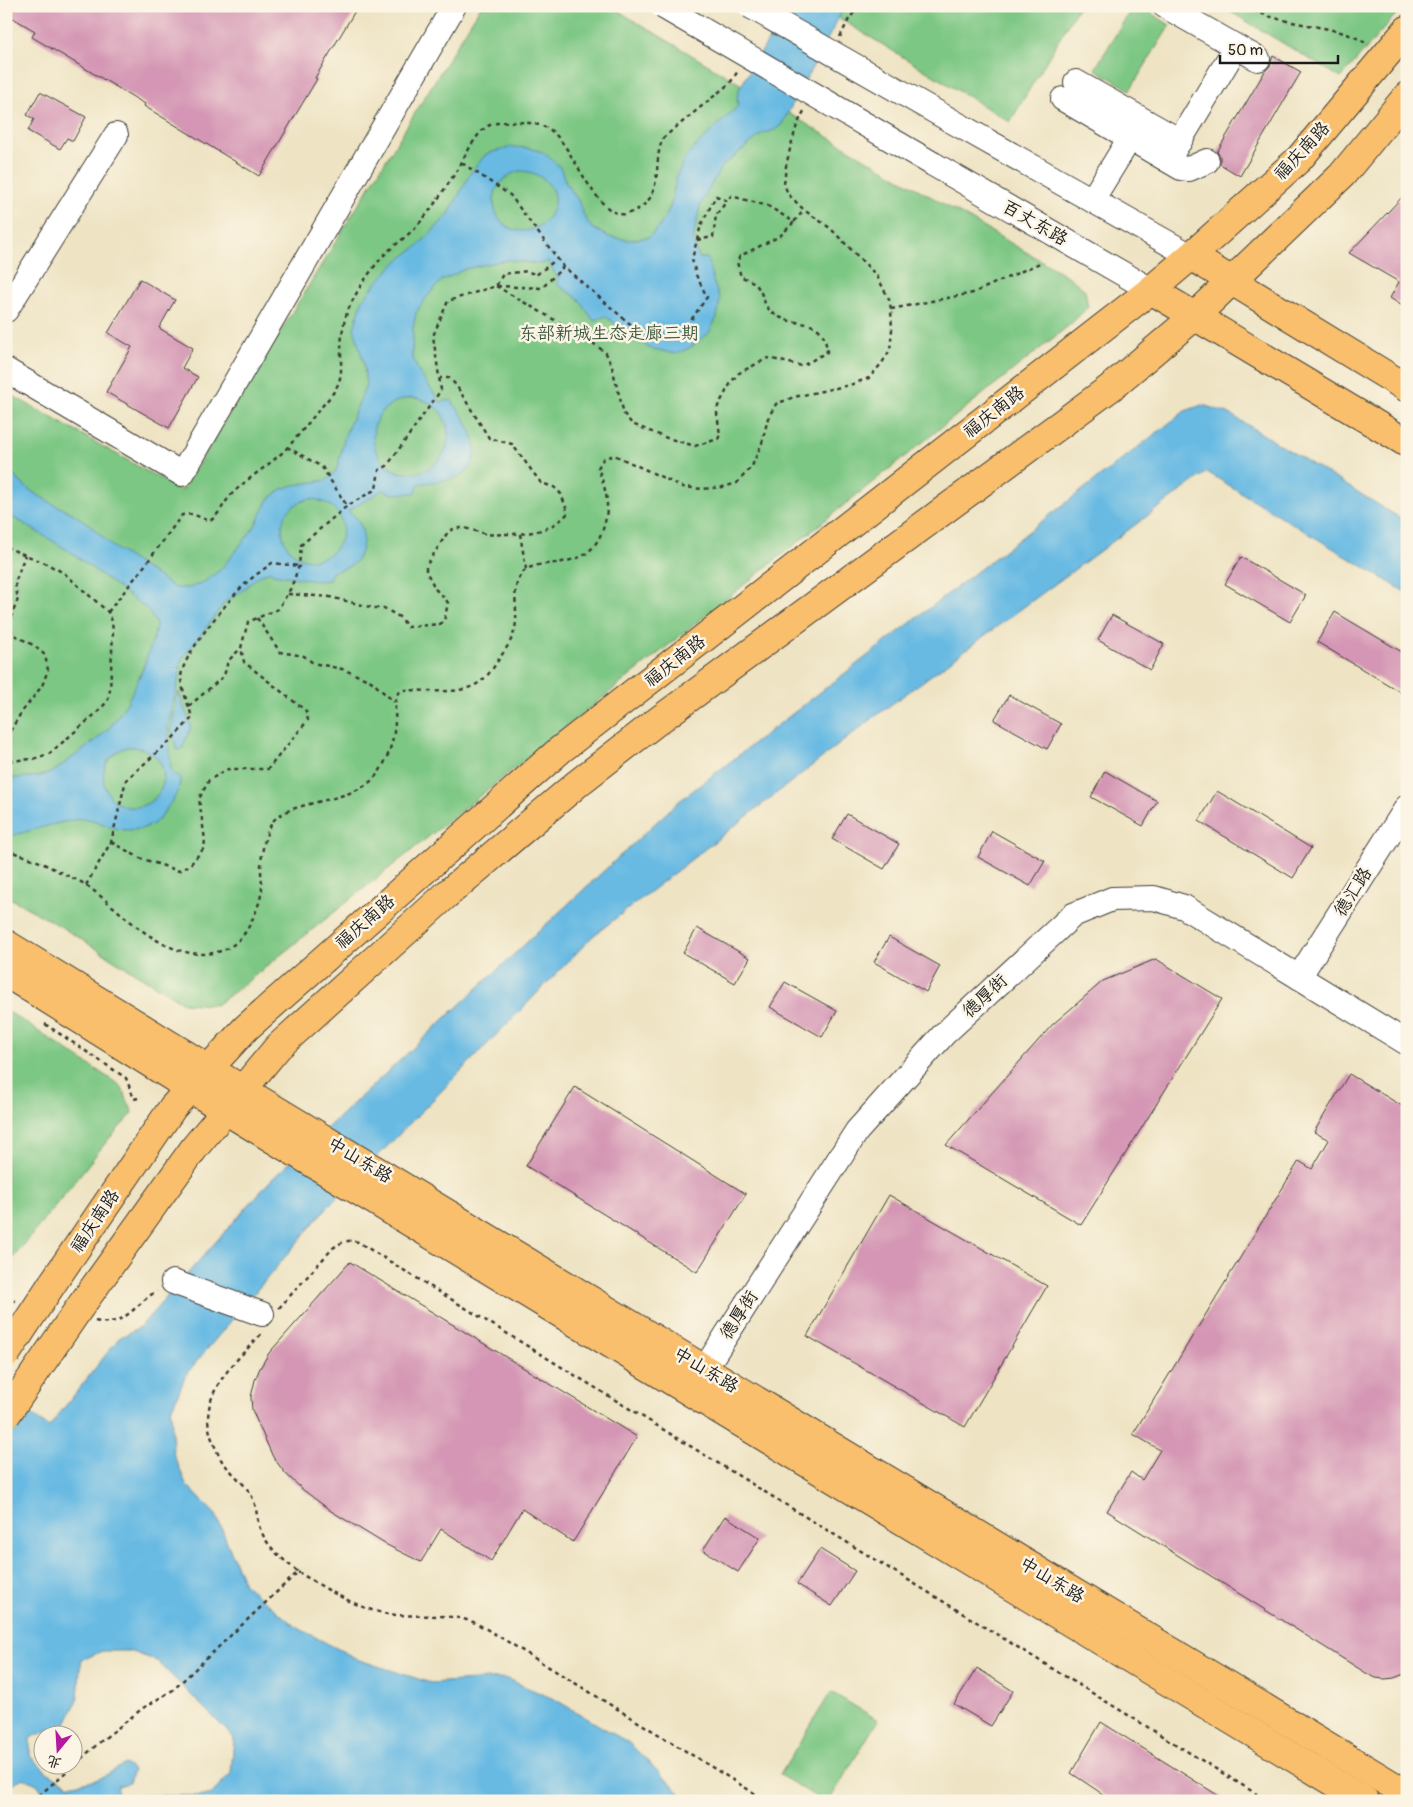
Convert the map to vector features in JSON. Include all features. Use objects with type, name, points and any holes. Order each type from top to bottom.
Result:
[{"type":"main road","name":"福庆南路","points":[[6,1354],[169,1114],[190,1088],[246,1028],[560,750],[1151,290],[1191,256],[1299,159],[1407,30]]},
{"type":"main road","name":"福庆南路","points":[[6,1415],[80,1307],[195,1147],[278,1047],[446,895],[578,783],[655,723],[1110,388],[1195,316],[1342,175],[1407,96]]},
{"type":"main road","points":[[1191,256],[1407,388]]},
{"type":"main road","name":"百丈东路","points":[[1151,290],[1407,443]]},
{"type":"main road","name":"中山东路","points":[[6,944],[243,1090],[1407,1794]]},
{"type":"main road","name":"中山东路","points":[[6,973],[293,1152],[1365,1801]]},
{"type":"street","points":[[6,370],[182,474],[454,6]]},
{"type":"street","name":"百丈东路","points":[[662,6],[1151,290]]},
{"type":"street","points":[[750,6],[1191,256]]},
{"type":"street","points":[[1165,6],[1258,60]]},
{"type":"street","points":[[1174,150],[1236,47]]},
{"type":"street","points":[[1174,150],[1130,138],[1070,90],[1174,150],[1181,168],[1189,169],[1207,161]]},
{"type":"street","points":[[6,310],[116,135]]},
{"type":"street","points":[[1092,200],[1130,138]]},
{"type":"street","name":"德汇路","points":[[1299,977],[1407,807]]},
{"type":"street","name":"德厚街","points":[[690,1392],[857,1131],[944,1034],[1073,916],[1112,900],[1154,898],[1184,907],[1407,1043]]},
{"type":"street","points":[[173,1282],[266,1316]]},
{"type":"path","points":[[840,37],[849,19],[860,6]]},
{"type":"path","points":[[1247,6],[1263,14],[1288,22],[1346,34],[1361,40],[1384,57]]},
{"type":"path","points":[[108,612],[182,515],[192,514],[210,521],[217,516],[230,496],[287,447],[331,396],[339,383],[342,370],[341,333],[344,321],[356,295],[383,256],[414,229],[428,212],[477,138],[488,126],[504,121],[530,123],[547,128],[558,136],[567,148],[606,208],[617,214],[629,214],[642,207],[654,190],[658,174],[658,149],[663,138],[730,83],[740,66]]},
{"type":"path","points":[[6,852],[23,854],[86,885],[128,919],[168,946],[190,952],[212,954],[232,948],[247,930],[259,900],[262,887],[262,852],[272,822],[283,814],[302,806],[357,791],[374,778],[392,743],[395,721],[394,702],[398,692],[405,690],[461,690],[479,683],[490,673],[510,644],[515,630],[515,592],[520,577],[526,569],[540,564],[561,562],[581,556],[595,546],[604,526],[607,510],[606,495],[598,468],[603,459],[614,454],[683,487],[702,489],[723,487],[737,483],[752,466],[762,443],[768,418],[776,404],[794,397],[850,385],[869,378],[890,350],[892,330],[889,299],[877,276],[830,228],[804,210],[788,194],[784,184],[786,166],[797,125],[805,108]]},
{"type":"path","points":[[462,163],[510,195],[563,266],[636,330],[672,333],[687,326],[707,297],[696,275],[692,259],[701,225],[716,196],[728,201]]},
{"type":"path","points":[[697,240],[713,237],[716,215],[731,196],[768,206],[794,222]]},
{"type":"path","points":[[496,286],[589,340],[606,353],[612,367],[624,414],[632,424],[667,438],[695,446],[718,439],[720,435],[718,406],[732,380],[739,373],[768,358],[802,366],[827,352],[826,338],[814,326],[784,320],[771,312],[757,286],[751,279],[741,277],[737,262],[740,256],[780,236],[804,210]]},
{"type":"path","points":[[496,286],[503,274],[527,271],[536,275],[557,259]]},
{"type":"path","points":[[891,309],[973,293],[1042,262]]},
{"type":"path","points":[[111,842],[140,858],[179,871],[190,865],[204,848],[205,840],[199,799],[209,780],[228,769],[268,769],[308,720],[306,711],[244,662],[241,648],[248,622],[278,609],[288,594],[299,566],[301,545],[347,506],[376,489],[379,470],[386,466],[441,390],[433,336],[448,301],[496,286],[542,288],[563,266]]},
{"type":"path","points":[[288,594],[330,597],[374,608],[384,608],[401,618],[407,626],[440,624],[444,621],[448,603],[436,590],[426,571],[426,566],[452,528],[488,534],[520,534],[541,531],[568,513],[561,494],[554,487],[541,483],[512,444],[489,438],[456,385],[449,378],[440,378]]},
{"type":"path","points":[[287,447],[322,467],[347,506]]},
{"type":"path","points":[[520,534],[526,569]]},
{"type":"path","points":[[6,547],[64,573],[108,612],[112,621],[113,632],[110,690],[108,700],[100,710],[49,754],[33,759],[6,761]]},
{"type":"path","points":[[6,738],[21,713],[42,686],[48,670],[45,655],[33,645],[14,635],[8,625],[18,599],[15,583],[25,555]]},
{"type":"path","points":[[86,885],[111,842],[126,780],[172,740],[192,718],[183,690],[181,676],[184,664],[191,651],[237,591],[272,562],[299,566]]},
{"type":"path","points":[[257,618],[280,652],[304,656],[313,663],[342,669],[371,681],[394,702]]},
{"type":"path","points":[[189,706],[224,676],[228,662],[241,648]]},
{"type":"path","points":[[38,1020],[126,1078],[134,1099],[142,1097]]},
{"type":"path","points":[[767,1801],[500,1637],[472,1622],[456,1618],[387,1614],[360,1607],[298,1572],[275,1552],[262,1533],[257,1509],[245,1487],[221,1460],[209,1433],[207,1418],[210,1401],[221,1379],[270,1325],[266,1316],[333,1248],[343,1241],[358,1242],[1268,1801]]},
{"type":"path","points":[[33,1801],[100,1742],[143,1708],[173,1690],[298,1572]]},
{"type":"green space","name":"东部新城生态走廊三期","points":[[481,6],[610,6],[830,138],[1069,277],[1085,290],[1088,307],[1072,323],[238,989],[216,1005],[183,1003],[60,926],[6,896],[6,392],[182,491]]},
{"type":"green space","points":[[819,6],[1079,6],[1010,122]]},
{"type":"green space","points":[[1133,6],[1139,6],[1170,25],[1130,90],[1095,69]]},
{"type":"green space","points":[[1221,6],[1403,6],[1341,78]]},
{"type":"green space","points":[[6,1010],[121,1086],[133,1113],[107,1141],[6,1267]]},
{"type":"green space","points":[[831,1692],[878,1720],[829,1801],[823,1801],[780,1775]]},
{"type":"water","points":[[789,6],[845,6],[782,124],[775,130],[763,133],[721,167],[700,206],[693,240],[699,258],[707,258],[720,299],[717,317],[709,333],[691,347],[676,354],[649,348],[605,316],[594,321],[578,298],[556,284],[558,279],[548,261],[542,264],[507,260],[465,269],[441,281],[425,299],[416,313],[413,328],[412,356],[418,371],[440,402],[451,400],[465,420],[474,442],[475,453],[473,463],[466,472],[454,478],[418,484],[416,493],[392,494],[383,490],[348,511],[356,518],[362,529],[362,547],[354,563],[346,568],[332,572],[329,580],[316,581],[273,574],[270,571],[257,577],[243,590],[226,601],[181,661],[168,726],[171,769],[175,775],[180,777],[179,786],[172,801],[161,817],[154,823],[144,828],[125,830],[81,819],[53,824],[6,837],[6,779],[40,776],[53,772],[96,740],[111,726],[127,703],[142,671],[154,637],[156,624],[148,610],[69,551],[6,513],[6,463],[14,476],[28,489],[90,525],[112,546],[175,588],[189,588],[204,582],[220,570],[239,547],[255,526],[269,499],[282,489],[294,485],[327,480],[335,472],[345,435],[366,386],[364,365],[354,328],[362,301],[397,261],[419,245],[449,214],[471,172],[486,154],[511,147],[528,148],[543,152],[560,167],[566,183],[578,200],[584,216],[592,228],[609,237],[629,240],[649,237],[659,227],[667,214],[672,201],[676,177],[683,162],[691,151],[738,106],[739,89]],"holes":[[[519,171],[535,174],[548,183],[552,189],[554,204],[551,213],[542,224],[530,230],[517,230],[507,226],[499,219],[495,209],[494,198],[498,187],[506,178]],[[412,398],[421,400],[434,406],[444,417],[448,432],[446,446],[439,460],[427,469],[413,473],[398,471],[386,464],[377,453],[373,440],[375,426],[381,413],[393,403]],[[309,499],[316,500],[329,505],[339,514],[343,527],[342,535],[340,542],[332,552],[312,560],[300,557],[290,550],[284,540],[282,528],[285,516],[294,506]],[[127,747],[136,747],[151,753],[157,758],[161,764],[163,780],[161,789],[154,799],[134,807],[122,806],[113,799],[106,789],[103,778],[106,766],[113,755]]]},
{"type":"water","points":[[1202,405],[1228,413],[1407,521],[1407,593],[1207,472],[877,715],[593,936],[323,1212],[187,1373],[171,1410],[173,1453],[186,1484],[216,1515],[244,1584],[296,1627],[359,1660],[431,1683],[505,1678],[556,1700],[629,1743],[688,1801],[294,1801],[279,1797],[267,1801],[56,1801],[47,1798],[37,1784],[23,1778],[6,1787],[6,1398],[49,1427],[119,1338],[140,1327],[271,1180],[678,802],[1185,411]],"holes":[[[102,1651],[130,1651],[157,1661],[234,1738],[231,1773],[210,1796],[117,1795],[118,1786],[129,1783],[133,1770],[125,1764],[99,1779],[69,1785],[50,1774],[32,1774],[32,1758],[30,1756],[32,1724],[66,1723],[78,1699],[82,1660]]]},
{"type":"water","points":[[179,692],[191,727],[182,749],[177,750],[171,729]]},
{"type":"building","points":[[6,6],[358,6],[259,176],[144,106],[145,104],[32,37],[35,31],[6,14]]},
{"type":"building","points":[[1273,56],[1301,72],[1240,176],[1220,164],[1220,156],[1217,152],[1265,71],[1270,66]]},
{"type":"building","points":[[40,92],[86,117],[73,141],[67,138],[60,149],[28,131],[34,119],[27,115]]},
{"type":"building","points":[[1407,192],[1407,309],[1390,298],[1399,282],[1349,253]]},
{"type":"building","points":[[140,279],[175,300],[159,328],[193,348],[182,368],[198,377],[169,428],[106,392],[132,347],[108,333]]},
{"type":"building","points":[[1241,557],[1306,595],[1290,622],[1225,584]]},
{"type":"building","points":[[1335,612],[1407,655],[1407,696],[1317,642]]},
{"type":"building","points":[[1112,615],[1164,644],[1150,670],[1098,640]]},
{"type":"building","points":[[1009,695],[1061,724],[1047,749],[994,720]]},
{"type":"building","points":[[1105,771],[1157,801],[1143,826],[1091,797]]},
{"type":"building","points":[[1217,791],[1311,848],[1293,878],[1199,821]]},
{"type":"building","points":[[847,814],[899,844],[884,869],[832,839]]},
{"type":"building","points":[[992,831],[1045,861],[1030,886],[978,857]]},
{"type":"building","points":[[697,928],[750,958],[735,983],[683,953]]},
{"type":"building","points":[[889,937],[940,966],[926,992],[874,962]]},
{"type":"building","points":[[1156,959],[1222,999],[1081,1225],[946,1145],[1052,1025],[1103,981]]},
{"type":"building","points":[[785,982],[837,1011],[822,1037],[770,1007]]},
{"type":"building","points":[[1349,1074],[1407,1109],[1407,1673],[1385,1679],[1376,1678],[1366,1673],[1107,1511],[1131,1472],[1142,1480],[1160,1450],[1133,1434],[1299,1161],[1312,1169],[1329,1140],[1314,1132]]},
{"type":"building","points":[[575,1087],[746,1194],[697,1272],[526,1166]]},
{"type":"building","points":[[889,1195],[1047,1286],[965,1427],[807,1336]]},
{"type":"building","points":[[350,1262],[637,1437],[573,1542],[522,1509],[491,1561],[441,1529],[421,1562],[385,1544],[331,1511],[302,1489],[285,1473],[273,1457],[252,1410],[251,1397],[255,1380],[269,1353]]},
{"type":"building","points":[[725,1516],[760,1538],[738,1572],[703,1550]]},
{"type":"building","points":[[820,1549],[855,1571],[832,1606],[797,1584]]},
{"type":"building","points":[[977,1668],[1013,1691],[991,1726],[954,1704]]},
{"type":"building","points":[[1101,1722],[1227,1801],[1113,1801],[1071,1773]]}]
